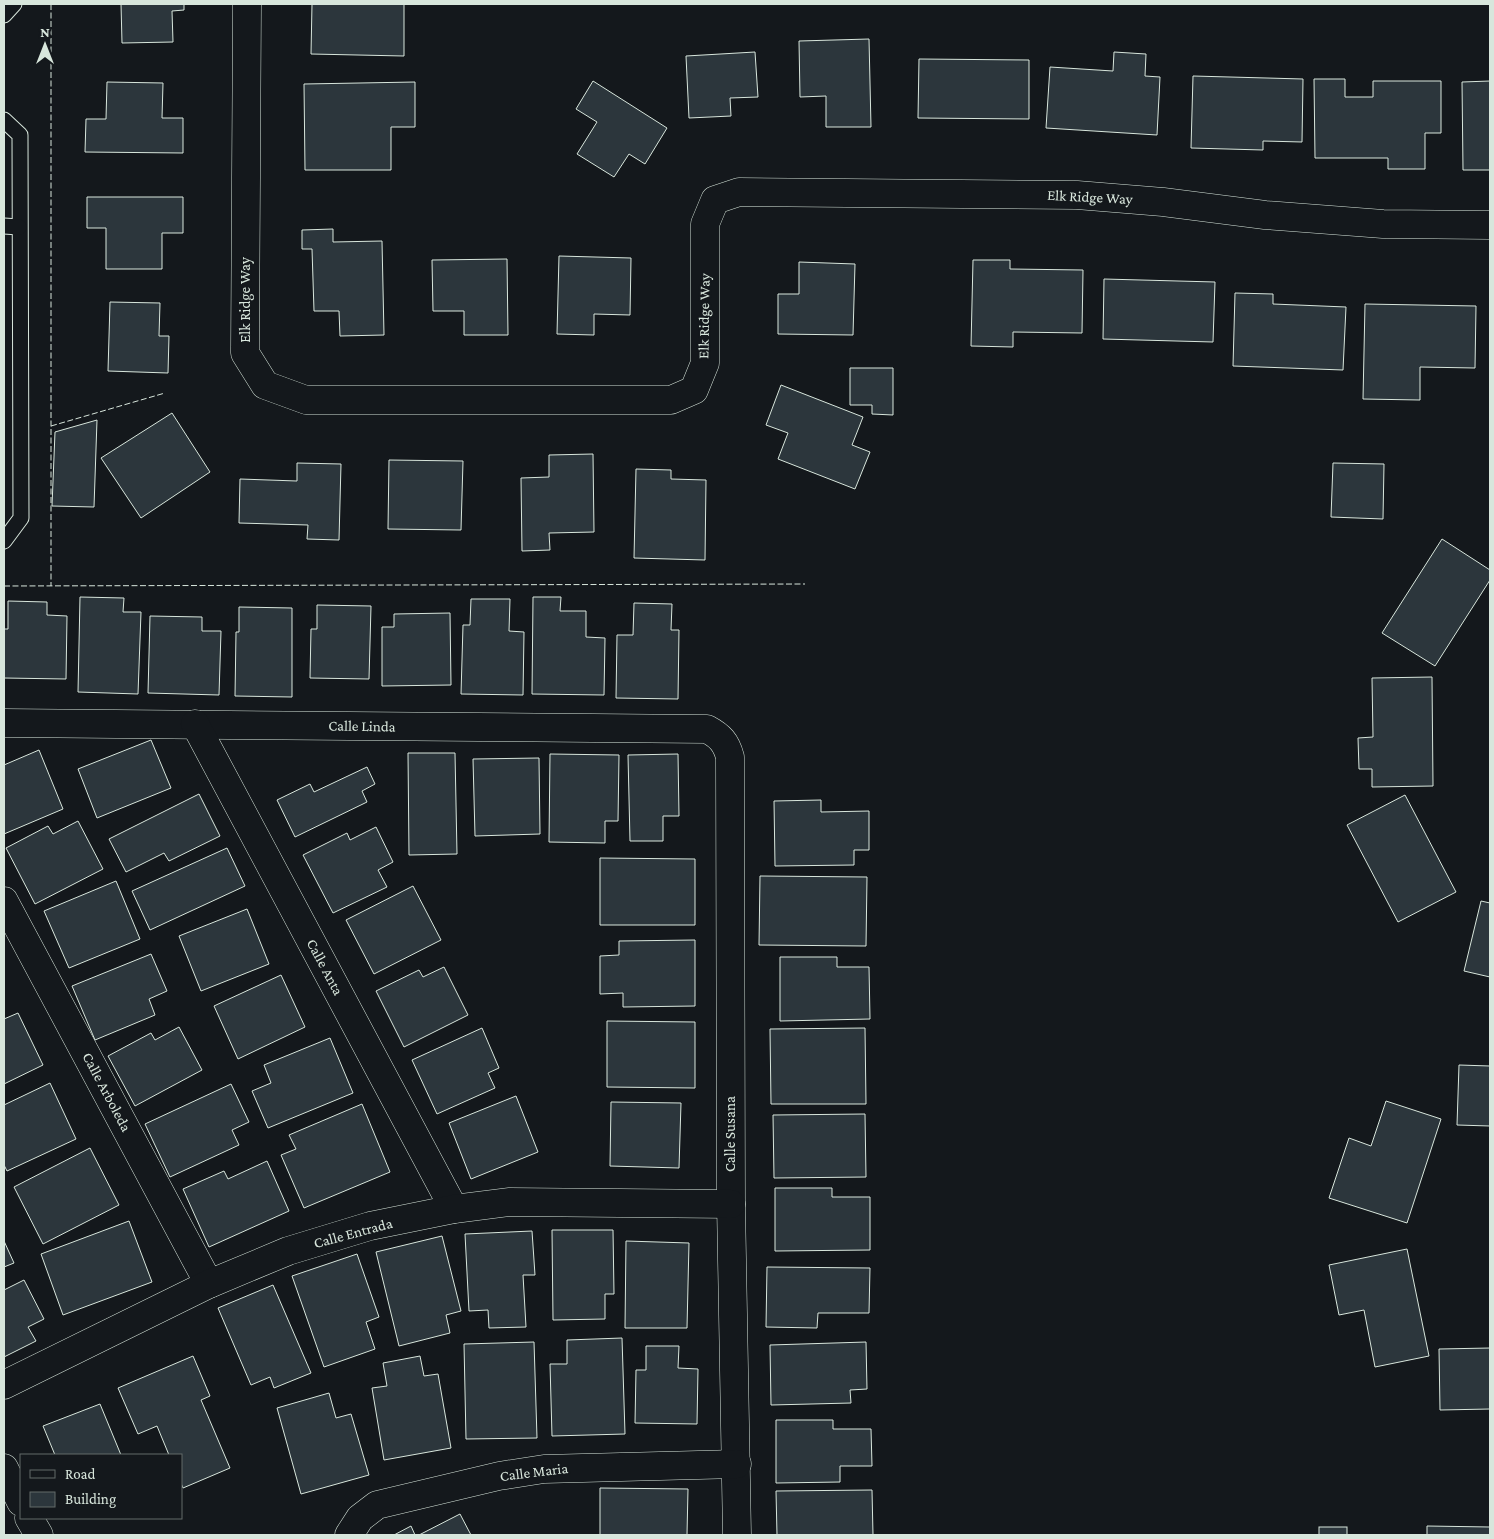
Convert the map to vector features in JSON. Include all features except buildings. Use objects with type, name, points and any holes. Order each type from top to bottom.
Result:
[{"type":"street","name":"Elk Ridge Way","points":[[247,4],[245,353],[265,385],[306,400],[671,400],[694,390],[704,363],[704,224],[715,200],[739,192],[1076,195],[1162,202],[1265,215],[1383,224],[1490,225]]},
{"type":"street","name":"Calle Linda","points":[[4,723],[707,729],[719,735]]},
{"type":"street","name":"Calle Anta","points":[[195,724],[454,1209]]},
{"type":"street","name":"Calle Susana","points":[[719,735],[728,747],[730,757],[731,1204],[737,1535]]},
{"type":"street","name":"Calle Arboleda","points":[[4,901],[210,1284]]},
{"type":"street","name":"Calle Entrada","points":[[4,1385],[210,1284],[288,1251],[370,1226],[454,1209],[510,1202],[731,1204]]},
{"type":"street","name":"Calle Maria","points":[[349,1535],[360,1518],[377,1505],[498,1476],[544,1469],[737,1464]]},
{"type":"street","points":[[4,1468],[20,1500]]},
{"type":"street","points":[[30,1519],[38,1535]]},
{"type":"lane","points":[[4,15],[14,4]]},
{"type":"lane","points":[[4,120],[20,135],[21,518],[4,541]]},
{"type":"lane","points":[[4,226],[19,226]]},
{"type":"fence","points":[[51,4],[51,586]]},
{"type":"fence","points":[[51,426],[165,393]]},
{"type":"fence","points":[[4,586],[805,584]]}]
